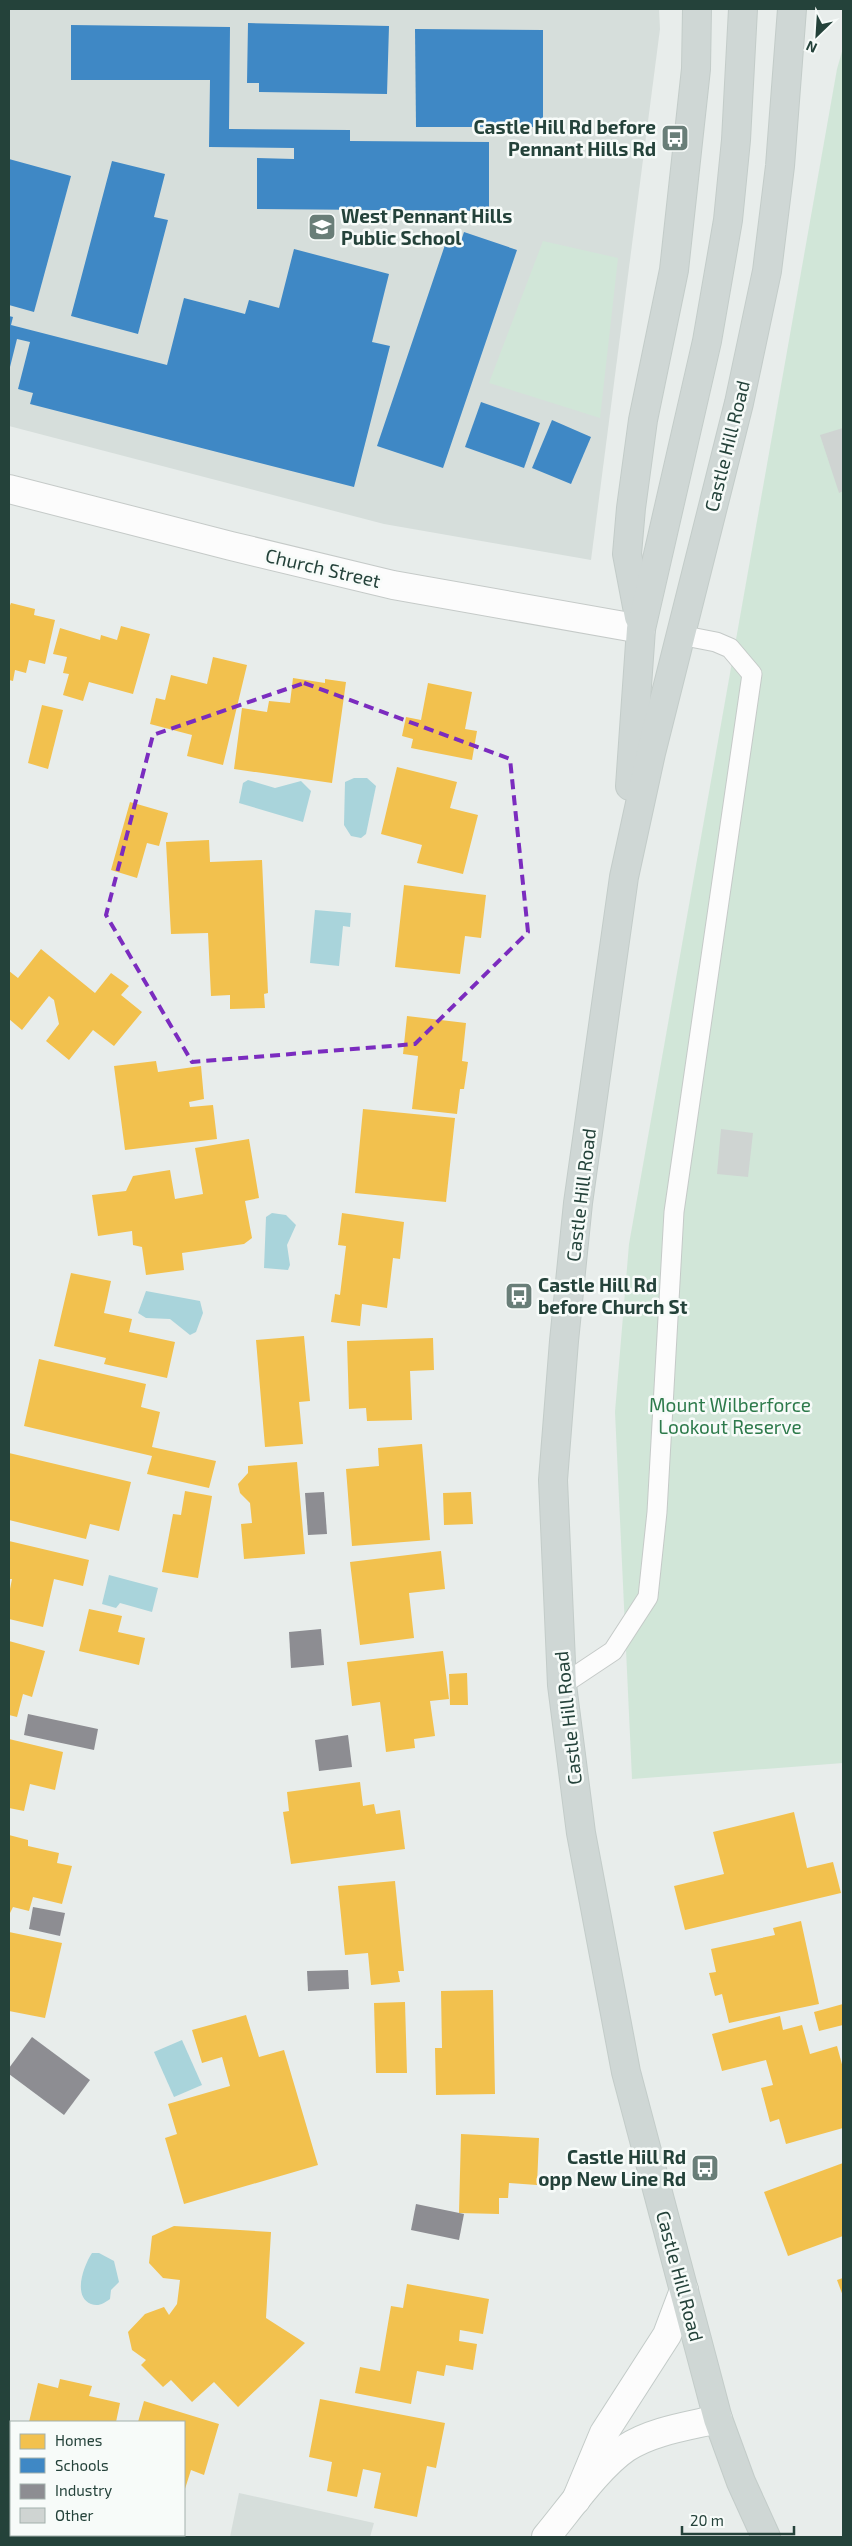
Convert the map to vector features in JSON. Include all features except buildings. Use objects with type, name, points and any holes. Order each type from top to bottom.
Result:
[{"type":"main road","points":[[680,635],[641,629],[627,554],[643,420],[675,260],[696,70],[697,9]]},
{"type":"main road","name":"Castle Hill Road","points":[[743,9],[736,140],[728,220],[718,282],[694,399],[641,629],[624,877],[578,1203],[562,1360],[553,1480],[562,1685],[581,1832],[626,2072],[718,2419],[741,2482],[766,2537]]},
{"type":"main road","name":"Castle Hill Road","points":[[624,877],[680,635],[739,402],[767,271],[780,166],[792,9]]},
{"type":"street","name":"Church Street","points":[[9,489],[393,585],[641,629]]},
{"type":"street","points":[[576,2500],[604,2433],[667,2334],[684,2290]]},
{"type":"street","points":[[546,2537],[576,2500],[626,2448],[654,2435],[718,2419]]},
{"type":"lane","points":[[562,1685],[613,1651],[648,1597],[657,1512],[674,1212],[752,674],[730,648],[716,642],[680,635]]},
{"type":"highlighted area","points":[[304,683],[510,759],[528,932],[415,1044],[192,1062],[106,915],[153,735]]},
{"type":"shaded area","name":"West Pennant Hills Public School","points":[[9,9],[659,9],[660,29],[591,560],[384,524],[9,426]]},
{"type":"shaded area","points":[[239,2493],[374,2523],[370,2537],[230,2537]]},
{"type":"green space","name":"Mount Wilberforce Lookout Reserve","points":[[843,48],[843,1763],[632,1779],[615,1412],[629,1244],[837,69]]},
{"type":"green space","points":[[543,241],[618,258],[600,418],[489,383]]},
{"type":"water","points":[[354,778],[367,778],[376,786],[366,834],[361,838],[351,836],[344,825],[345,782]]},
{"type":"water","points":[[248,780],[275,788],[301,781],[311,791],[303,822],[239,803],[243,783]]},
{"type":"water","points":[[315,910],[351,913],[350,927],[343,926],[339,966],[310,963]]},
{"type":"water","points":[[272,1213],[286,1215],[296,1225],[287,1245],[290,1265],[288,1270],[264,1268],[266,1217]]},
{"type":"water","points":[[146,1291],[200,1301],[203,1313],[196,1332],[190,1335],[170,1319],[146,1318],[138,1313]]},
{"type":"water","points":[[109,1575],[158,1588],[152,1612],[120,1603],[116,1608],[102,1604]]},
{"type":"water","points":[[182,2040],[202,2085],[174,2097],[154,2052]]},
{"type":"water","points":[[92,2253],[99,2253],[114,2261],[119,2282],[111,2290],[110,2299],[99,2305],[91,2304],[85,2300],[81,2288],[83,2272]]},
{"type":"place","name":"Castle Hill Rd before Pennant Hills Rd","points":[[675,138]]},
{"type":"place","name":"West Pennant Hills Public School","points":[[322,227]]},
{"type":"place","name":"Castle Hill Rd before Church St","points":[[519,1296]]},
{"type":"place","name":"Castle Hill Rd opp New Line Rd","points":[[705,2168]]}]
